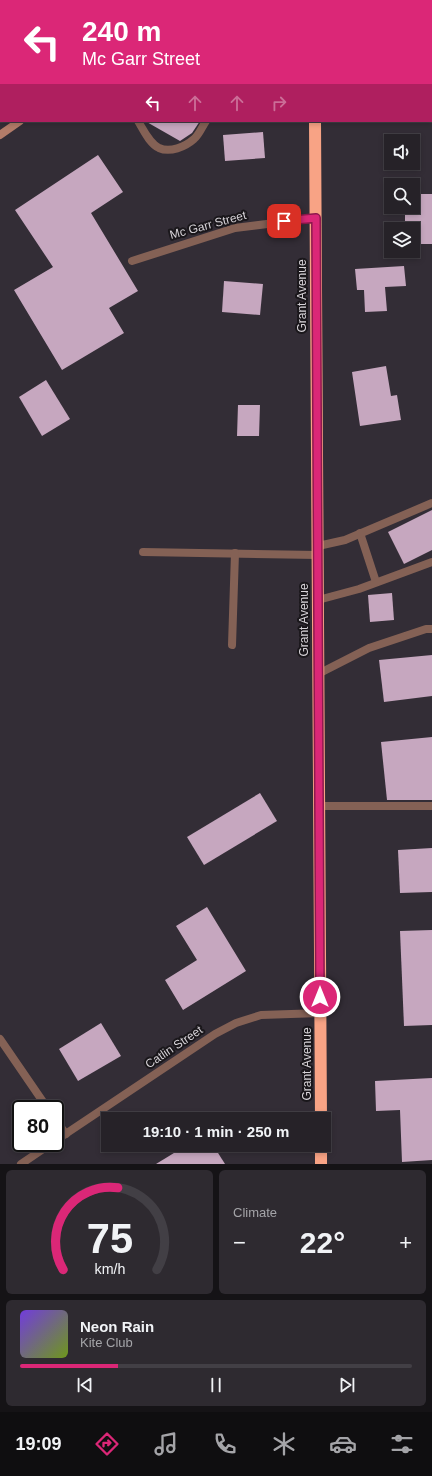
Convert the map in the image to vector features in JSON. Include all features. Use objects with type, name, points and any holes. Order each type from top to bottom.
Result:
[{"type":"highway","name":"Grant Avenue","points":[[315,122],[321,1112]]},
{"type":"highway","points":[[321,1152],[321,1164]]},
{"type":"street","points":[[0,135],[19,122]]},
{"type":"street","points":[[139,122],[150,140],[158,148],[170,150],[183,146],[195,139],[205,122]]},
{"type":"street","name":"Mc Garr Street","points":[[132,261],[236,228],[316,218]]},
{"type":"street","points":[[143,552],[235,553],[318,550],[432,503]]},
{"type":"street","points":[[360,533],[376,582]]},
{"type":"street","points":[[232,645],[235,553]]},
{"type":"street","points":[[318,600],[376,582],[432,562]]},
{"type":"street","points":[[318,674],[369,648],[426,629],[432,629]]},
{"type":"street","points":[[319,806],[432,806]]},
{"type":"street","name":"Catlin Street","points":[[66,1134],[216,1034],[236,1023],[261,1015],[320,1013]]},
{"type":"street","points":[[0,1039],[42,1100]]},
{"type":"street","points":[[21,1164],[39,1152]]},
{"type":"building","points":[[147,122],[199,122],[192,133],[180,141]]},
{"type":"building","points":[[263,132],[265,158],[225,161],[223,135]]},
{"type":"building","points":[[98,155],[123,192],[91,213],[138,291],[109,308],[124,333],[62,370],[14,290],[53,267],[15,210]]},
{"type":"building","points":[[420,194],[432,194],[432,244],[420,244],[420,222],[405,222],[405,214],[420,214]]},
{"type":"building","points":[[404,266],[406,286],[385,287],[387,311],[365,312],[364,290],[357,290],[355,269]]},
{"type":"building","points":[[224,281],[263,284],[260,315],[222,312]]},
{"type":"building","points":[[386,366],[391,396],[397,395],[401,420],[360,426],[352,372]]},
{"type":"building","points":[[46,380],[70,419],[42,436],[19,397]]},
{"type":"building","points":[[238,405],[260,405],[259,436],[237,436]]},
{"type":"building","points":[[432,510],[432,550],[404,564],[388,532]]},
{"type":"building","points":[[392,593],[394,620],[370,622],[368,595]]},
{"type":"building","points":[[432,655],[432,696],[384,702],[379,660]]},
{"type":"building","points":[[432,737],[432,800],[387,800],[381,742]]},
{"type":"building","points":[[260,793],[277,821],[204,865],[187,837]]},
{"type":"building","points":[[432,848],[432,892],[400,893],[398,850]]},
{"type":"building","points":[[207,907],[246,971],[183,1010],[165,980],[197,960],[176,926]]},
{"type":"building","points":[[432,930],[432,1025],[404,1026],[400,931]]},
{"type":"building","points":[[101,1023],[121,1056],[78,1081],[59,1049]]},
{"type":"building","points":[[432,1078],[432,1160],[402,1162],[400,1110],[376,1111],[375,1081]]},
{"type":"building","points":[[176,1152],[217,1152],[225,1164],[156,1164]]},
{"type":"route","points":[[284,221],[316,218],[320,997]]}]
